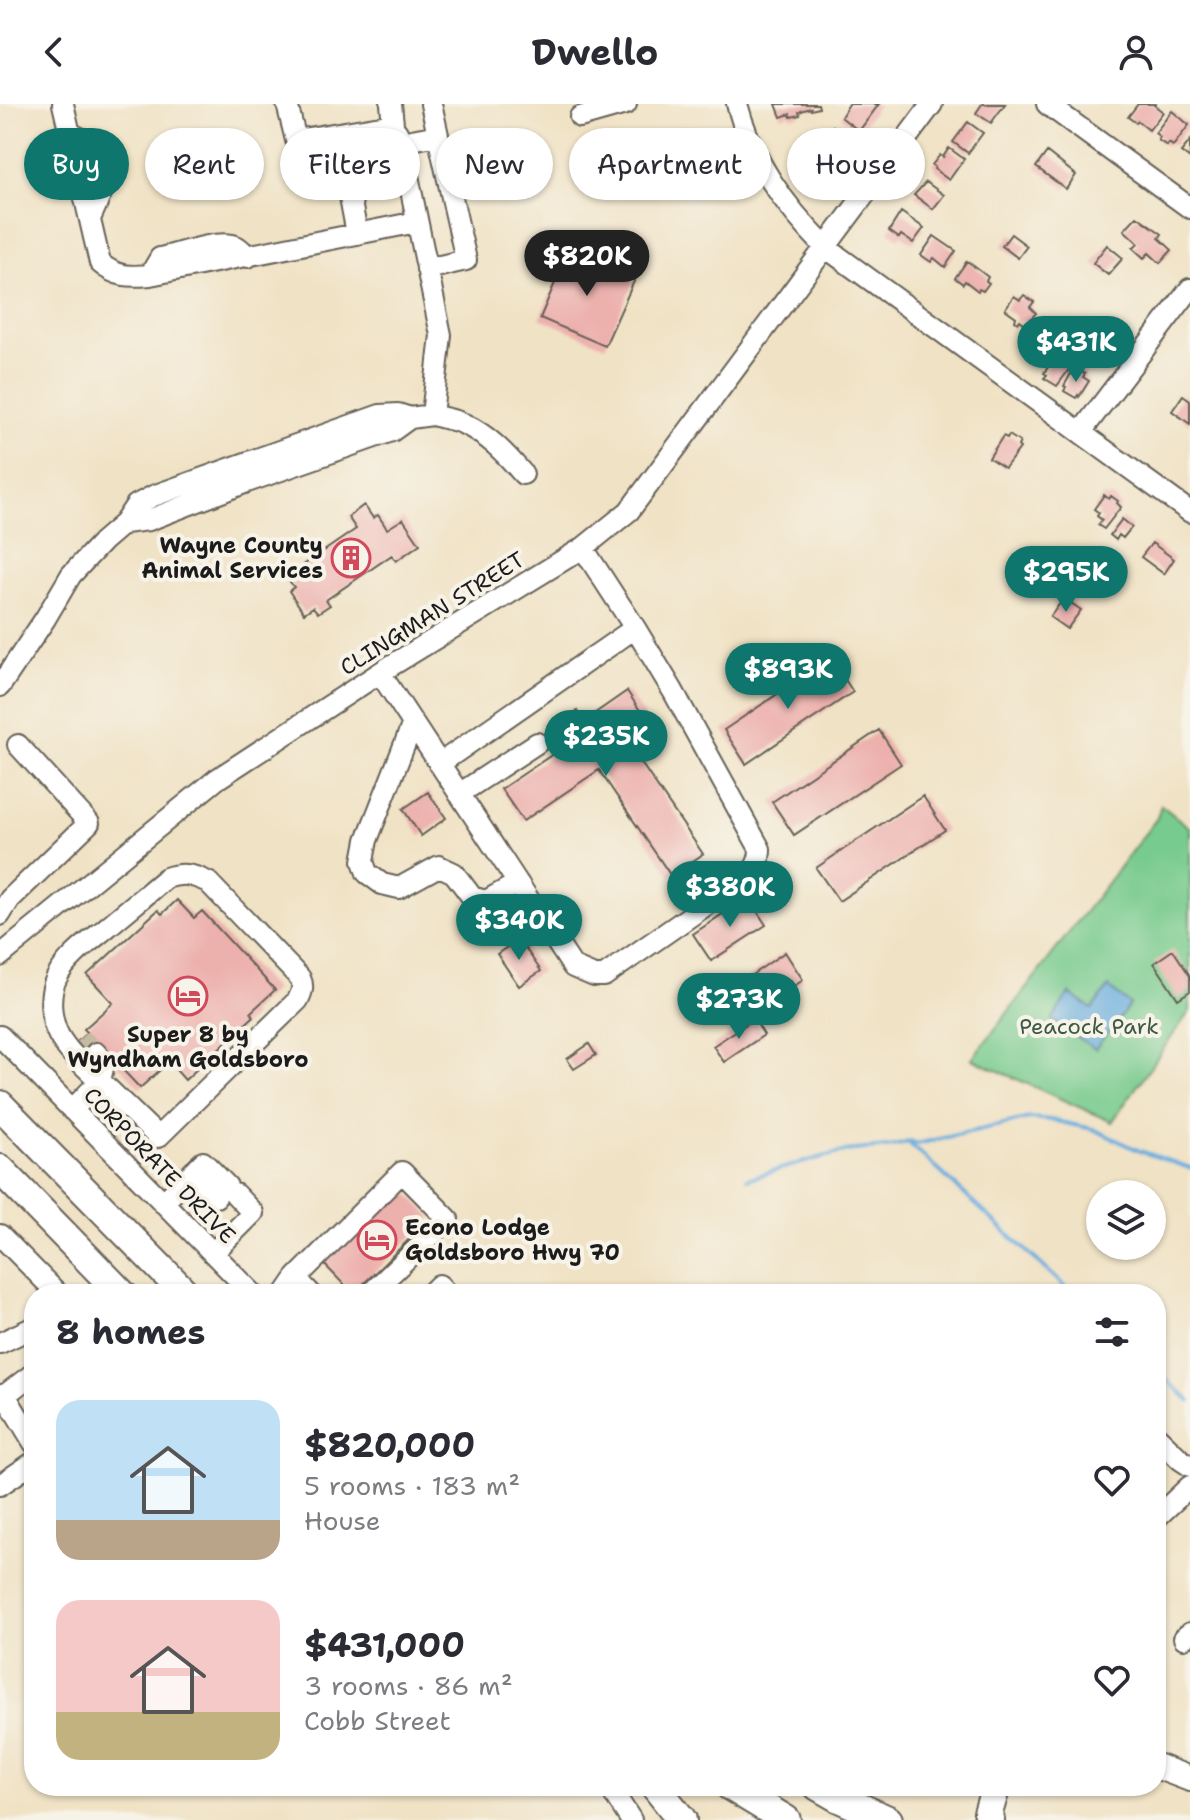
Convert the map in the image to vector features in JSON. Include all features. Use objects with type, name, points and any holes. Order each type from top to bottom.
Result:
[{"type":"highway","points":[[0,1105],[176,1284]]},
{"type":"highway","points":[[0,1169],[112,1284]]},
{"type":"highway","points":[[663,1796],[682,1820]]},
{"type":"highway","points":[[746,1796],[786,1820]]},
{"type":"highway","points":[[836,1796],[888,1820]]},
{"type":"highway","points":[[990,1820],[988,1813],[993,1796]]},
{"type":"main road","points":[[1166,1770],[1190,1779]]},
{"type":"street","points":[[63,104],[100,263],[120,276],[150,275],[417,222]]},
{"type":"street","points":[[287,104],[293,128]]},
{"type":"street","points":[[431,104],[436,128]]},
{"type":"street","points":[[580,117],[626,104]]},
{"type":"street","points":[[737,104],[761,166],[797,219],[825,247],[1190,512]]},
{"type":"street","name":"CLINGMAN STREET","points":[[0,956],[217,779],[380,673],[583,548],[629,511],[932,104]]},
{"type":"street","points":[[1047,104],[1190,208]]},
{"type":"street","points":[[366,128],[395,123],[436,134]]},
{"type":"street","points":[[395,123],[441,335],[432,415]]},
{"type":"street","points":[[351,200],[357,234]]},
{"type":"street","points":[[427,269],[466,260],[453,200]]},
{"type":"street","points":[[1081,432],[1190,289]]},
{"type":"street","points":[[0,686],[71,575],[124,523],[136,505],[153,496],[380,415],[398,414],[410,418],[432,415],[462,423],[506,453],[523,474]]},
{"type":"street","points":[[380,673],[573,967],[594,976],[604,976],[748,876],[757,866],[760,849],[673,691],[583,548]]},
{"type":"street","points":[[439,764],[635,628]]},
{"type":"street","points":[[413,723],[367,840],[363,861],[367,873],[382,884],[399,888],[439,866],[454,873],[472,897],[486,901],[518,883]]},
{"type":"street","points":[[459,794],[537,743]]},
{"type":"street","points":[[17,942],[2,925],[0,916],[10,899],[89,823],[18,745]]},
{"type":"street","points":[[178,874],[191,875],[208,882],[300,978],[302,993],[158,1137],[100,1081],[66,1046],[55,1028],[51,1006],[57,976],[86,945],[166,878],[178,874]]},
{"type":"street","points":[[55,1028],[81,1038]]},
{"type":"street","name":"CORPORATE DRIVE","points":[[0,1036],[243,1284]]},
{"type":"street","points":[[72,1110],[100,1081],[104,1064],[96,1053]]},
{"type":"street","points":[[293,1284],[402,1172],[448,1219],[380,1284]]},
{"type":"street","points":[[163,1203],[192,1173],[253,1213],[213,1253]]},
{"type":"street","points":[[0,1235],[48,1284]]},
{"type":"street","points":[[0,1343],[24,1332]]},
{"type":"street","points":[[24,1380],[2,1395],[24,1428]]},
{"type":"street","points":[[1166,1446],[1190,1466]]},
{"type":"street","points":[[3,1477],[24,1467]]},
{"type":"street","points":[[1166,1509],[1190,1486]]},
{"type":"street","points":[[615,1796],[631,1820]]},
{"type":"green space","name":"Peacock Park","points":[[1161,805],[1190,828],[1190,1011],[1112,1122],[972,1059],[1157,818]]},
{"type":"water","points":[[1109,987],[1130,1005],[1095,1049],[1052,1020],[1069,993],[1092,1009]]},
{"type":"building","points":[[776,104],[818,104],[819,108],[804,110],[799,112],[800,115],[781,117]]},
{"type":"building","points":[[849,104],[879,104],[861,128],[855,128],[841,117]]},
{"type":"building","points":[[982,104],[1005,104],[991,123],[976,113]]},
{"type":"building","points":[[1138,104],[1155,104],[1163,112],[1149,130],[1128,117]]},
{"type":"building","points":[[1172,111],[1189,125],[1173,146],[1169,143],[1167,146],[1158,140],[1160,137],[1155,133]]},
{"type":"building","points":[[968,122],[983,133],[968,153],[953,142]]},
{"type":"building","points":[[1190,141],[1190,159],[1181,152]]},
{"type":"building","points":[[949,148],[964,159],[949,180],[932,165]]},
{"type":"building","points":[[1047,152],[1076,175],[1066,189],[1036,167]]},
{"type":"building","points":[[925,183],[944,195],[933,209],[921,200],[925,200]]},
{"type":"building","points":[[901,212],[924,228],[913,243],[889,231]]},
{"type":"building","points":[[1137,216],[1162,234],[1159,238],[1172,250],[1160,263],[1149,253],[1144,258],[1133,248],[1138,243],[1124,230]]},
{"type":"building","points":[[1011,234],[1027,246],[1018,258],[1002,246]]},
{"type":"building","points":[[934,236],[956,251],[945,267],[934,258],[931,262],[921,255]]},
{"type":"building","points":[[1107,245],[1123,258],[1108,275],[1093,263]]},
{"type":"building","points":[[569,250],[635,279],[605,346],[540,318]]},
{"type":"building","points":[[967,261],[988,277],[986,281],[989,283],[983,291],[955,278]]},
{"type":"building","points":[[1024,295],[1034,302],[1030,307],[1036,313],[1026,325],[1020,320],[1018,323],[1015,321],[1016,317],[1005,309],[1014,296],[1020,300]]},
{"type":"building","points":[[1055,357],[1061,361],[1063,357],[1071,363],[1057,386],[1044,378]]},
{"type":"building","points":[[1077,369],[1089,381],[1076,398],[1064,391],[1064,386],[1073,370],[1075,372]]},
{"type":"building","points":[[1183,395],[1190,400],[1190,424],[1172,411]]},
{"type":"building","points":[[1009,435],[1020,442],[1020,448],[1005,468],[989,458],[1003,436],[1007,438]]},
{"type":"building","points":[[1104,495],[1109,499],[1111,496],[1121,507],[1104,529],[1098,525],[1102,520],[1094,509]]},
{"type":"building","name":"Wayne County Animal Services","points":[[364,505],[373,518],[378,515],[387,529],[403,519],[420,544],[396,561],[392,555],[326,600],[330,605],[318,613],[313,607],[304,613],[289,591],[294,587],[286,577],[356,529],[348,517]]},
{"type":"building","points":[[1122,519],[1132,527],[1123,538],[1119,535],[1116,540],[1110,535]]},
{"type":"building","points":[[1152,543],[1174,559],[1164,574],[1141,557]]},
{"type":"building","points":[[1064,598],[1081,610],[1067,629],[1050,617]]},
{"type":"building","points":[[831,658],[853,692],[746,764],[724,730]]},
{"type":"building","points":[[627,691],[645,718],[622,735],[703,854],[671,876],[599,770],[523,821],[501,789],[553,754],[541,736],[577,711],[581,717],[585,715],[588,718]]},
{"type":"building","points":[[879,730],[901,764],[794,835],[772,802]]},
{"type":"building","points":[[428,792],[446,818],[421,836],[403,809]]},
{"type":"building","points":[[923,796],[945,830],[839,901],[816,868]]},
{"type":"building","points":[[748,897],[766,925],[711,961],[693,934]]},
{"type":"building","name":"Super 8 by Wyndham Goldsboro","points":[[177,900],[194,918],[202,911],[275,990],[251,1012],[253,1017],[185,1080],[169,1062],[140,1088],[102,1048],[92,1057],[78,1041],[87,1032],[84,1029],[113,1003],[87,975],[158,910],[162,914]]},
{"type":"building","points":[[519,939],[541,971],[519,986],[497,954]]},
{"type":"building","points":[[1173,950],[1190,976],[1190,991],[1178,999],[1154,963]]},
{"type":"building","points":[[785,952],[803,980],[749,1017],[730,990]]},
{"type":"building","points":[[754,1019],[764,1035],[724,1062],[713,1046]]},
{"type":"building","points":[[589,1044],[596,1055],[574,1069],[567,1059]]},
{"type":"building","name":"Econo Lodge Goldsboro Hwy 70","points":[[401,1186],[432,1217],[363,1284],[343,1284],[322,1262]]},
{"type":"waterway","points":[[747,1179],[844,1152],[911,1141],[917,1144],[1030,1118],[1093,1129],[1140,1151],[1190,1168]]},
{"type":"waterway","points":[[908,1142],[1062,1284]]},
{"type":"waterway","points":[[1166,1379],[1190,1401]]},
{"type":"tunnel","points":[[81,1038],[96,1053]]},
{"type":"place","name":"Wayne County Animal Services","points":[[351,558]]},
{"type":"place","name":"Super 8 by Wyndham Goldsboro","points":[[188,996]]},
{"type":"place","name":"Econo Lodge Goldsboro Hwy 70","points":[[377,1240]]}]
